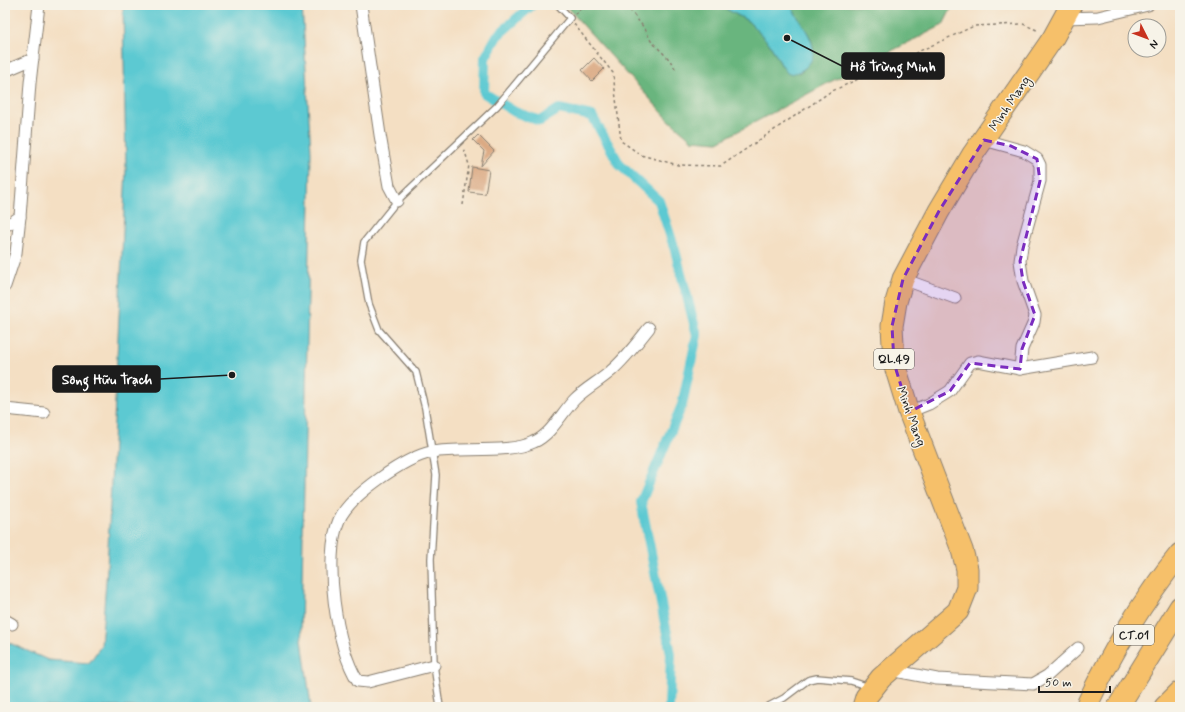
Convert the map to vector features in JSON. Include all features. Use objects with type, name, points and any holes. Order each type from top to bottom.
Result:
[{"type":"highway","name":"Minh Mang","points":[[863,707],[866,697],[872,688],[890,670],[958,611],[967,588],[967,569],[962,550],[909,412],[894,363],[892,326],[903,279],[939,211],[984,140],[1053,38],[1067,11]]},
{"type":"highway","points":[[1086,707],[1098,680],[1139,613],[1180,554]]},
{"type":"highway","name":"CT.01","points":[[1091,707],[1146,616],[1180,566]]},
{"type":"highway","name":"CT.01","points":[[1118,707],[1180,607]]},
{"type":"highway","points":[[1165,707],[1180,692]]},
{"type":"street","points":[[5,286],[16,253],[39,5]]},
{"type":"street","points":[[361,5],[389,186],[397,201]]},
{"type":"street","points":[[1067,11],[1098,17],[1148,5]]},
{"type":"street","points":[[5,71],[33,59]]},
{"type":"street","points":[[984,140],[1024,151],[1037,159],[1040,165],[1040,181],[1022,246],[1020,261],[1023,281],[1034,315],[1034,322],[1022,349],[1020,369]]},
{"type":"street","points":[[5,226],[20,217]]},
{"type":"street","points":[[903,279],[955,298]]},
{"type":"street","points":[[434,665],[368,682],[358,681],[351,670],[334,606],[332,564],[333,544],[336,527],[343,512],[349,505],[389,472],[410,460],[432,452],[518,446],[535,442],[548,432],[577,397],[611,372],[632,351],[649,328]]},
{"type":"street","points":[[909,412],[929,404],[950,391],[970,363],[978,361],[1020,369],[1092,357]]},
{"type":"street","points":[[5,410],[44,412]]},
{"type":"street","points":[[890,670],[937,679],[1033,684],[1047,676],[1078,648]]},
{"type":"lane","points":[[440,707],[434,665],[431,559],[436,475],[425,408],[416,372],[379,330],[369,304],[361,260],[364,242],[397,201],[462,141],[497,106],[570,18],[558,5]]},
{"type":"lane","points":[[767,707],[784,698],[808,680],[817,678],[851,681],[872,688]]},
{"type":"path","points":[[584,5],[570,18],[613,74],[621,141],[641,155],[678,165],[721,166],[830,92],[974,26],[1023,24],[1053,38]]},
{"type":"path","points":[[626,5],[645,29],[652,42],[669,59],[676,70]]},
{"type":"path","points":[[462,141],[469,165],[463,205]]},
{"type":"highlighted area","points":[[984,140],[1011,146],[1037,159],[1040,181],[1020,261],[1023,281],[1035,315],[1022,349],[1020,369],[970,363],[950,391],[909,412],[894,363],[892,326],[903,279],[939,211]]},
{"type":"green space","points":[[565,5],[719,5],[748,21],[769,43],[782,66],[800,73],[808,63],[813,47],[806,31],[791,5],[953,5],[943,25],[828,83],[718,142],[692,140],[669,120]]},
{"type":"water","points":[[123,5],[302,5],[311,152],[301,631],[311,707],[5,707],[5,641],[48,660],[89,663],[101,646],[107,569],[126,169]]},
{"type":"water","points":[[719,5],[791,5],[809,35],[814,51],[812,59],[803,70],[788,74],[769,43],[748,21]]},
{"type":"building","points":[[594,58],[604,69],[592,81],[582,70]]},
{"type":"building","points":[[478,135],[494,151],[481,166],[484,151],[473,140]]},
{"type":"building","points":[[472,167],[489,170],[485,194],[469,192]]},
{"type":"waterway","points":[[532,5],[497,36],[485,58],[484,93],[515,112],[540,121],[559,109],[592,116],[620,165],[659,201],[675,250],[697,335],[682,405],[641,502],[671,654],[669,707]]},
{"type":"place","name":"Hồ Trừng Minh","points":[[787,38]]},
{"type":"place","name":"Sông Hữu Trạch","points":[[232,375]]}]
